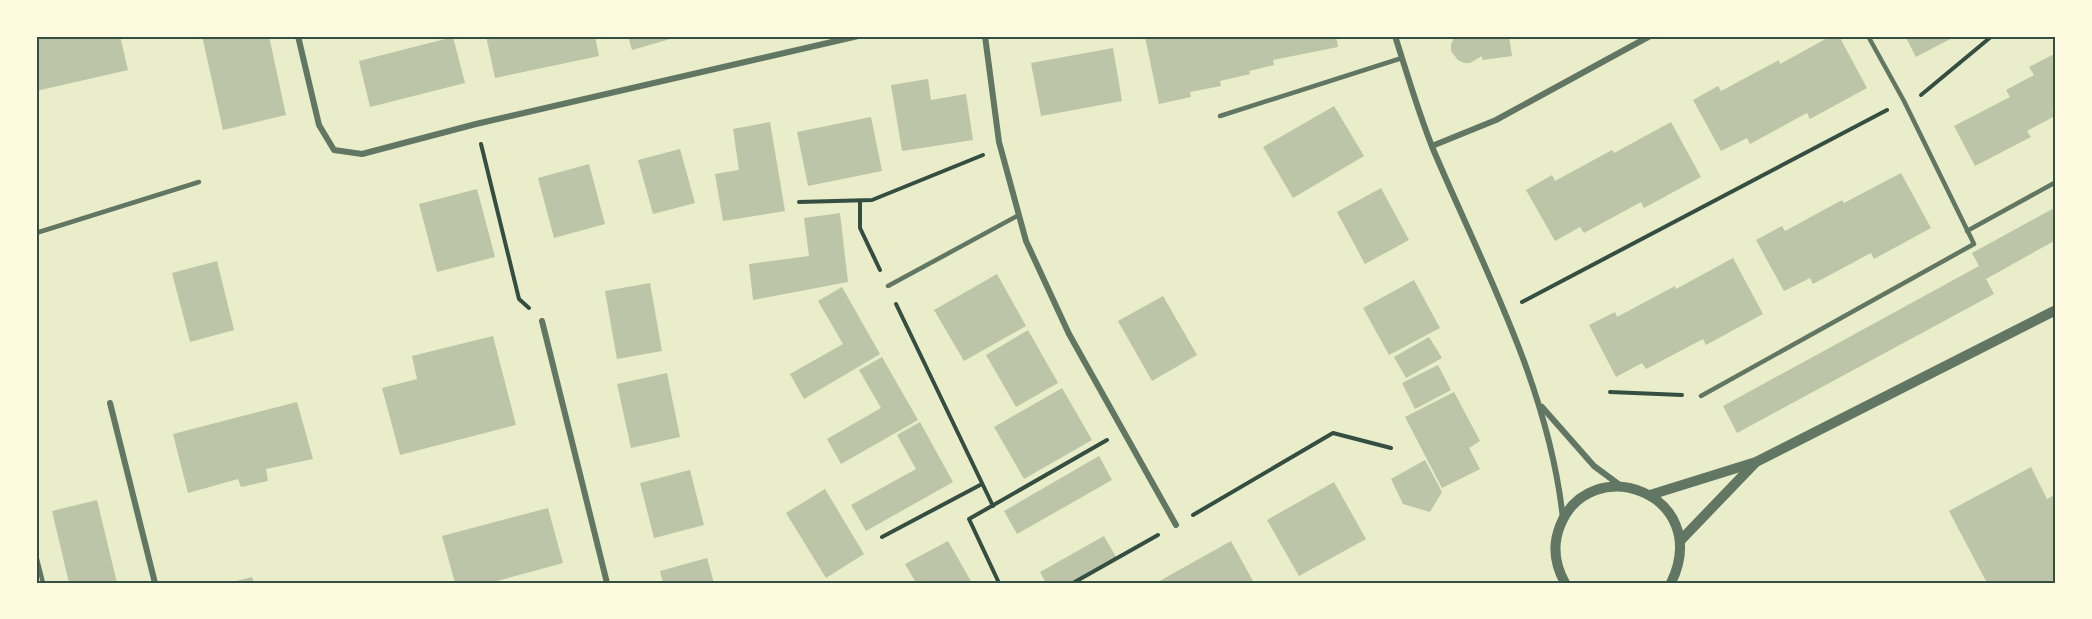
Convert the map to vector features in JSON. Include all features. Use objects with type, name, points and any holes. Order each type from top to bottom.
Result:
[{"type":"street","points":[[298,36],[318,125],[334,150],[362,154],[476,124],[858,36]]},
{"type":"street","points":[[985,36],[1000,148],[1026,241],[1070,334],[1176,525]]},
{"type":"street","points":[[1395,36],[1432,146],[1504,311],[1540,404],[1555,467],[1563,519]]},
{"type":"street","points":[[1432,146],[1496,120],[1650,36]]},
{"type":"street","points":[[1650,495],[1756,462],[2056,310]]},
{"type":"street","points":[[542,321],[608,583]]},
{"type":"street","points":[[110,403],[155,583]]},
{"type":"street","points":[[1540,404],[1594,466],[1622,486]]},
{"type":"street","points":[[1680,541],[1756,462]]},
{"type":"street","points":[[1565,583],[1559,573],[1555,555],[1556,536],[1563,519],[1573,505],[1588,494],[1604,488],[1622,486],[1650,495],[1671,514],[1680,541],[1680,556],[1671,583]]},
{"type":"lane","points":[[1701,396],[1974,244],[1904,101],[1868,36]]},
{"type":"lane","points":[[1220,116],[1402,58]]},
{"type":"lane","points":[[36,233],[199,182]]},
{"type":"lane","points":[[1967,231],[2056,182]]},
{"type":"lane","points":[[888,286],[1019,215]]},
{"type":"lane","points":[[36,555],[43,583]]},
{"type":"path","points":[[1504,311],[1904,101],[1918,97],[1992,36]]},
{"type":"path","points":[[476,124],[519,298],[542,321]]},
{"type":"path","points":[[799,202],[872,200],[1000,148]]},
{"type":"path","points":[[860,201],[860,228],[993,506]]},
{"type":"path","points":[[1610,392],[1701,396]]},
{"type":"path","points":[[999,583],[969,519],[1124,430]]},
{"type":"path","points":[[1073,583],[1333,433],[1391,448]]},
{"type":"path","points":[[882,537],[982,484]]},
{"type":"building","points":[[36,36],[120,36],[128,70],[36,91]]},
{"type":"building","points":[[202,36],[269,36],[286,115],[223,130]]},
{"type":"building","points":[[486,36],[595,36],[599,56],[495,78]]},
{"type":"building","points":[[628,36],[677,36],[677,37],[632,50]]},
{"type":"building","points":[[1336,36],[1338,47],[1273,60],[1274,65],[1249,71],[1250,74],[1220,81],[1221,86],[1190,92],[1191,97],[1159,104],[1145,37]]},
{"type":"building","points":[[1455,36],[1509,36],[1512,56],[1482,60],[1482,56],[1470,63],[1464,63],[1458,60],[1451,51],[1451,44]]},
{"type":"building","points":[[1831,36],[1839,36],[1867,88],[1810,119],[1807,113],[1750,144],[1747,138],[1721,151],[1693,100],[1718,86],[1721,91],[1779,60],[1780,64]]},
{"type":"building","points":[[1905,36],[1956,36],[1916,57]]},
{"type":"building","points":[[453,37],[465,83],[370,107],[359,61]]},
{"type":"building","points":[[1113,48],[1122,101],[1041,116],[1031,63]]},
{"type":"building","points":[[2056,53],[2056,110],[2052,111],[2055,116],[2027,131],[2031,137],[1975,166],[1954,126],[2010,97],[2006,90],[2034,75],[2029,67]]},
{"type":"building","points":[[928,79],[931,100],[966,94],[973,140],[902,151],[891,85]]},
{"type":"building","points":[[1334,106],[1364,156],[1293,198],[1263,147]]},
{"type":"building","points":[[871,117],[882,171],[808,186],[797,132]]},
{"type":"building","points":[[770,122],[785,211],[723,221],[715,174],[739,170],[733,129]]},
{"type":"building","points":[[1671,122],[1701,177],[1644,208],[1641,202],[1584,233],[1580,227],[1555,241],[1526,190],[1552,175],[1555,181]]},
{"type":"building","points":[[680,149],[695,203],[653,214],[638,160]]},
{"type":"building","points":[[589,164],[605,224],[554,238],[538,178]]},
{"type":"building","points":[[1901,173],[1931,228],[1874,259],[1871,253],[1813,284],[1810,278],[1784,291],[1756,240],[1782,226],[1785,231],[1842,200],[1844,203]]},
{"type":"building","points":[[1381,188],[1409,240],[1365,264],[1337,212]]},
{"type":"building","points":[[477,189],[495,257],[437,272],[419,204]]},
{"type":"building","points":[[2056,207],[2056,240],[1986,279],[1994,294],[1737,433],[1723,406],[1979,266],[1972,253]]},
{"type":"building","points":[[840,213],[848,282],[753,300],[749,264],[809,256],[804,218]]},
{"type":"building","points":[[1733,258],[1763,314],[1706,345],[1703,339],[1646,369],[1642,363],[1616,377],[1589,325],[1615,312],[1617,317]]},
{"type":"building","points":[[217,261],[234,330],[190,342],[172,273]]},
{"type":"building","points":[[997,274],[1026,326],[964,361],[934,310]]},
{"type":"building","points":[[1414,280],[1440,328],[1389,355],[1363,308]]},
{"type":"building","points":[[650,283],[662,351],[617,359],[605,291]]},
{"type":"building","points":[[842,287],[880,354],[804,399],[790,374],[843,344],[818,301]]},
{"type":"building","points":[[1163,296],[1197,355],[1152,381],[1118,321]]},
{"type":"building","points":[[1028,330],[1058,383],[1016,407],[986,355]]},
{"type":"building","points":[[493,336],[516,425],[400,455],[382,388],[417,379],[412,356]]},
{"type":"building","points":[[1429,337],[1442,358],[1406,378],[1394,357]]},
{"type":"building","points":[[882,357],[918,420],[841,464],[827,439],[881,408],[859,370]]},
{"type":"building","points":[[1438,365],[1451,390],[1415,409],[1402,383]]},
{"type":"building","points":[[667,373],[680,437],[631,448],[617,384]]},
{"type":"building","points":[[1062,388],[1092,440],[1024,479],[994,427]]},
{"type":"building","points":[[1454,392],[1480,441],[1469,448],[1480,469],[1442,488],[1405,417]]},
{"type":"building","points":[[297,402],[313,459],[266,469],[268,481],[241,487],[238,479],[188,493],[173,434]]},
{"type":"building","points":[[920,422],[953,482],[866,531],[851,505],[916,469],[897,435]]},
{"type":"building","points":[[1099,456],[1112,480],[1017,534],[1004,511]]},
{"type":"building","points":[[1425,460],[1442,492],[1430,512],[1403,504],[1391,479]]},
{"type":"building","points":[[2031,467],[2047,499],[2056,494],[2056,583],[1987,583],[1949,511]]},
{"type":"building","points":[[690,470],[704,525],[654,538],[640,483]]},
{"type":"building","points":[[1334,482],[1366,539],[1299,576],[1267,520]]},
{"type":"building","points":[[825,489],[864,554],[826,578],[786,513]]},
{"type":"building","points":[[97,500],[117,583],[69,583],[52,511]]},
{"type":"building","points":[[548,508],[563,563],[490,583],[455,583],[442,536]]},
{"type":"building","points":[[1104,536],[1116,557],[1072,583],[1046,583],[1040,572]]},
{"type":"building","points":[[948,541],[972,583],[916,583],[905,564]]},
{"type":"building","points":[[1231,541],[1254,583],[1156,583]]},
{"type":"building","points":[[707,558],[714,583],[663,583],[660,571]]},
{"type":"building","points":[[252,577],[254,583],[232,583],[232,582]]}]
